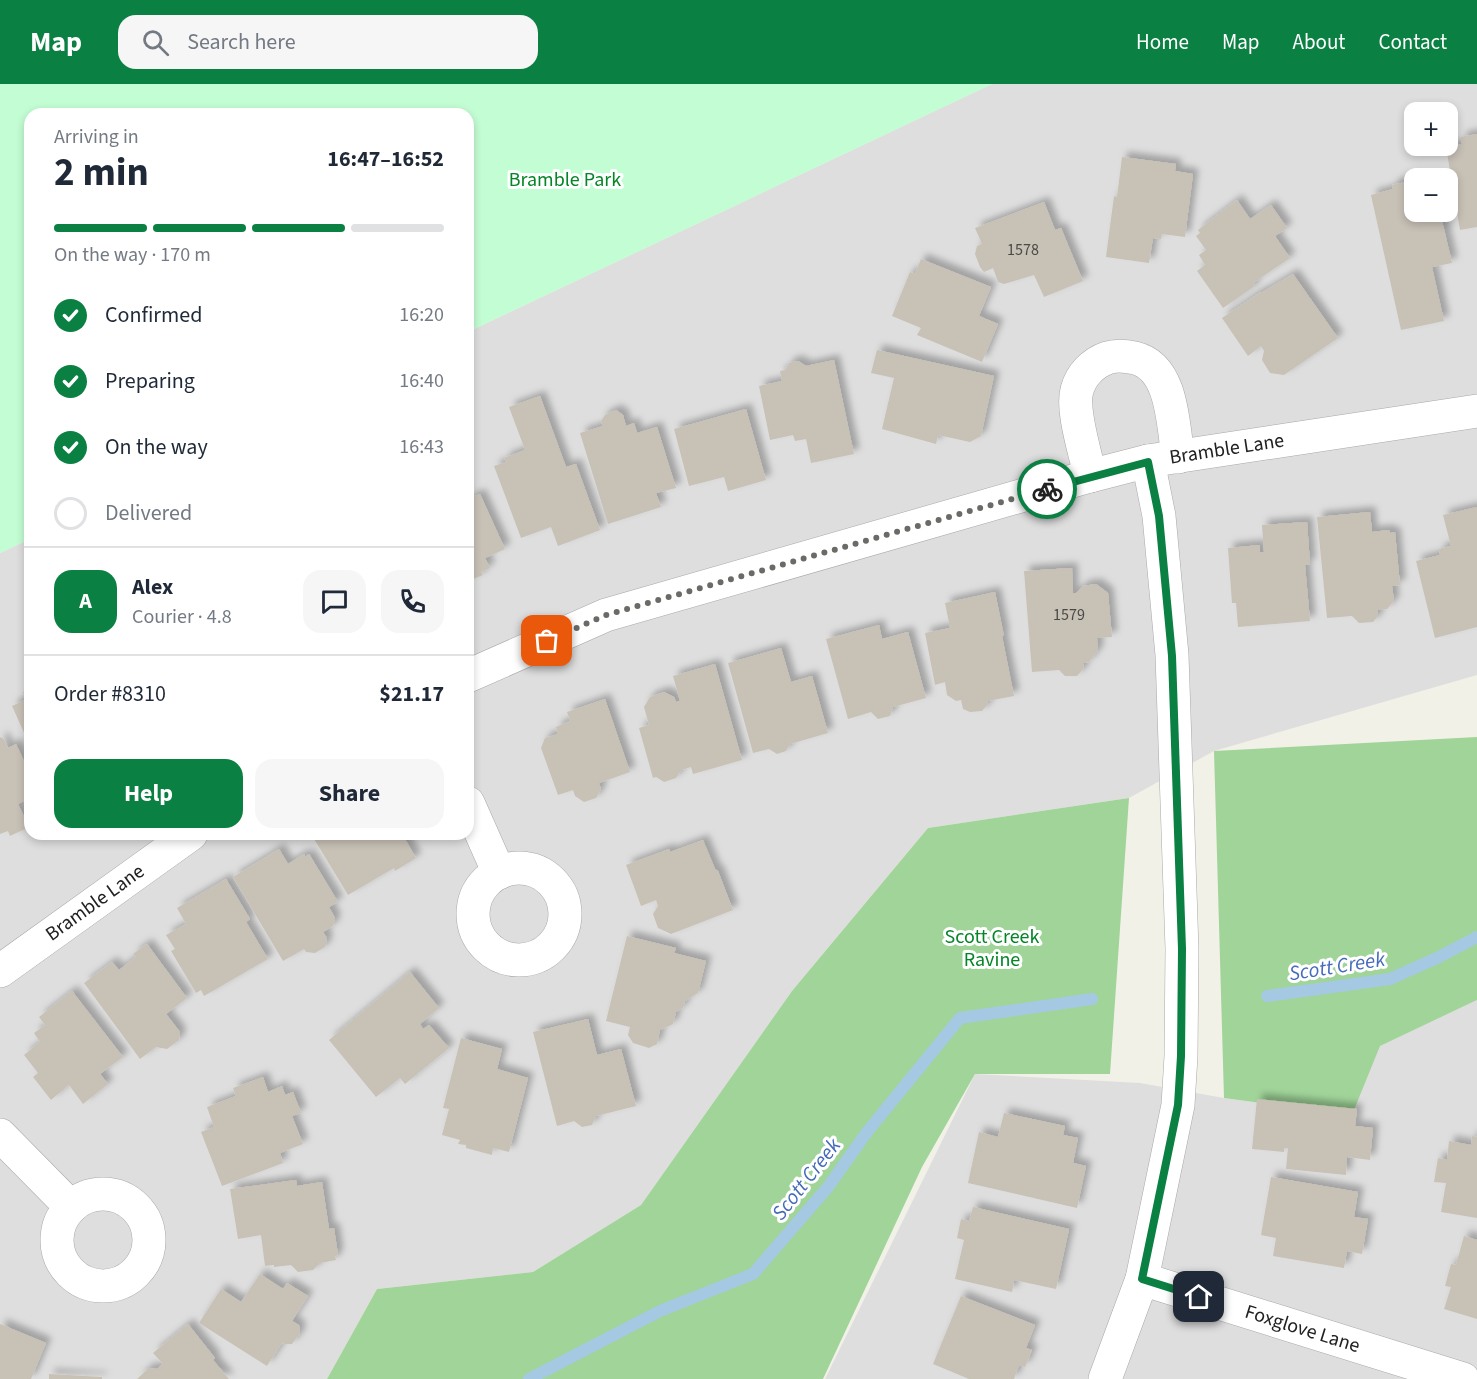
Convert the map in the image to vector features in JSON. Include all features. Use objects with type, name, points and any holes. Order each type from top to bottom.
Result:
[{"type":"street","points":[[1090,477],[1075,405],[1077,390],[1083,375],[1095,363],[1109,357],[1124,355],[1140,359],[1154,368],[1163,381],[1168,395],[1159,516],[1172,656],[1182,949],[1181,1056],[1178,1105],[1142,1279],[1105,1379]]},
{"type":"street","name":"Bramble Lane","points":[[474,673],[606,615],[1090,477],[1163,459],[1477,411]]},
{"type":"street","points":[[474,817],[499,873]]},
{"type":"street","name":"Bramble Lane","points":[[0,971],[183,840]]},
{"type":"street","points":[[0,1135],[70,1208]]},
{"type":"street","name":"Foxglove Lane","points":[[1142,1279],[1463,1379]]},
{"type":"shaded area","points":[[992,84],[1477,84],[1477,675],[1214,751],[1129,798],[928,828],[792,991],[641,1205],[533,1272],[377,1289],[327,1379],[0,1379],[0,553],[24,542],[24,840],[474,840],[474,329]]},
{"type":"shaded area","points":[[1477,1000],[1477,1379],[825,1379],[975,1074],[1140,1083],[1224,1098],[1352,1115],[1379,1046]]},
{"type":"green space","name":"Bramble Park","points":[[0,84],[992,84],[474,329],[474,108],[24,108],[24,542],[0,553]]},
{"type":"green space","points":[[1477,737],[1477,1000],[1380,1046],[1352,1115],[1224,1098],[1214,751]]},
{"type":"green space","name":"Scott Creek Ravine","points":[[1129,798],[1110,1074],[975,1074],[922,1167],[823,1379],[327,1379],[377,1289],[533,1272],[641,1205],[792,991],[928,828]]},
{"type":"building","points":[[1477,134],[1477,227],[1460,230],[1458,168],[1450,168],[1448,156],[1458,156],[1458,145],[1462,144],[1461,137]]},
{"type":"building","points":[[1122,157],[1176,164],[1175,171],[1193,174],[1185,237],[1162,234],[1161,239],[1153,238],[1149,263],[1106,257]]},
{"type":"building","points":[[1404,182],[1404,222],[1442,222],[1452,263],[1432,267],[1444,321],[1401,330],[1371,195],[1393,189],[1392,185]]},
{"type":"building","points":[[1237,200],[1250,219],[1271,205],[1287,228],[1275,236],[1290,258],[1253,283],[1255,286],[1223,308],[1197,271],[1205,265],[1199,255],[1206,250],[1196,236],[1200,233],[1198,230]]},
{"type":"building","points":[[1044,202],[1055,230],[1061,228],[1083,281],[1044,297],[1034,275],[1004,284],[998,282],[993,268],[984,272],[975,254],[977,246],[982,244],[975,228]]},
{"type":"building","points":[[921,259],[991,287],[979,316],[998,324],[982,362],[917,335],[921,328],[892,316],[910,272],[915,274]]},
{"type":"building","points":[[1293,274],[1338,338],[1284,375],[1270,373],[1262,360],[1264,351],[1261,346],[1248,356],[1222,318]]},
{"type":"building","points":[[877,350],[994,376],[981,436],[970,442],[938,435],[936,444],[882,429],[894,378],[871,373]]},
{"type":"building","points":[[834,360],[854,454],[811,463],[806,439],[795,441],[793,435],[770,440],[759,386],[782,381],[780,371],[786,370],[789,363],[798,361],[806,366]]},
{"type":"building","points":[[540,396],[566,467],[576,464],[600,530],[558,546],[551,527],[521,538],[494,466],[506,462],[504,458],[525,450],[509,407]]},
{"type":"building","points":[[746,409],[766,480],[728,491],[724,477],[689,486],[674,429]]},
{"type":"building","points":[[616,410],[623,415],[626,426],[634,423],[637,433],[657,427],[676,488],[656,493],[661,507],[608,524],[580,433],[603,426],[601,421],[605,415]]},
{"type":"building","points":[[480,494],[505,549],[485,558],[490,568],[481,572],[483,575],[474,579],[474,496]]},
{"type":"building","points":[[1477,507],[1477,627],[1435,638],[1416,561],[1440,555],[1439,549],[1451,546],[1443,515]]},
{"type":"building","points":[[1370,512],[1372,532],[1389,530],[1390,533],[1395,532],[1400,585],[1392,586],[1394,601],[1387,609],[1378,610],[1378,616],[1373,622],[1359,623],[1352,616],[1327,618],[1317,517]]},
{"type":"building","points":[[1307,522],[1310,564],[1305,565],[1310,621],[1238,627],[1236,603],[1232,603],[1228,548],[1260,545],[1260,552],[1264,552],[1262,525]]},
{"type":"building","points":[[1072,568],[1073,593],[1083,586],[1096,584],[1108,593],[1112,637],[1097,638],[1098,650],[1089,662],[1083,663],[1084,668],[1077,676],[1065,676],[1059,670],[1032,672],[1024,571]]},
{"type":"building","points":[[995,592],[1014,696],[987,701],[988,704],[982,711],[970,712],[963,709],[961,700],[956,701],[947,695],[945,682],[935,685],[925,633],[950,628],[945,603]]},
{"type":"building","points":[[879,625],[882,639],[908,632],[926,698],[893,707],[890,716],[878,719],[871,712],[848,719],[826,639]]},
{"type":"building","points":[[781,648],[791,682],[812,676],[828,733],[790,744],[786,751],[777,754],[769,749],[753,753],[728,663]]},
{"type":"building","points":[[715,664],[742,760],[693,774],[691,767],[681,770],[676,778],[664,782],[656,777],[653,778],[639,728],[649,725],[644,707],[650,697],[664,692],[674,697],[676,702],[680,701],[673,676]]},
{"type":"building","points":[[605,699],[630,772],[599,783],[601,789],[596,798],[584,802],[575,796],[573,790],[558,795],[541,748],[545,738],[558,734],[556,727],[570,721],[567,712]]},
{"type":"building","points":[[24,700],[24,733],[12,706]]},
{"type":"building","points":[[0,737],[4,739],[8,748],[16,744],[24,761],[24,801],[18,804],[24,817],[24,829],[10,836],[8,831],[0,834]]},
{"type":"building","points":[[315,840],[406,840],[416,858],[348,895]]},
{"type":"building","points":[[703,840],[733,910],[671,934],[658,928],[653,914],[658,906],[656,900],[641,906],[626,865],[669,849],[670,852]]},
{"type":"building","points":[[279,849],[288,864],[304,854],[305,857],[309,854],[338,902],[329,907],[335,918],[333,926],[323,932],[327,938],[325,947],[315,953],[306,952],[304,949],[283,961],[233,877]]},
{"type":"building","points":[[226,879],[250,919],[246,922],[268,959],[204,996],[201,990],[196,993],[171,951],[175,949],[166,935],[186,924],[177,908]]},
{"type":"building","points":[[627,936],[676,948],[674,953],[706,961],[698,993],[685,1001],[683,1008],[676,1012],[673,1024],[660,1030],[657,1044],[649,1048],[633,1043],[628,1035],[630,1027],[606,1021]]},
{"type":"building","points":[[147,944],[187,998],[166,1014],[180,1032],[179,1040],[167,1049],[156,1047],[140,1059],[84,983],[112,962],[119,970],[136,957],[133,954]]},
{"type":"building","points":[[410,972],[439,1008],[420,1024],[423,1029],[429,1025],[449,1048],[405,1084],[400,1078],[376,1097],[329,1040]]},
{"type":"building","points":[[72,991],[123,1057],[100,1074],[108,1084],[83,1104],[69,1085],[51,1100],[33,1077],[38,1073],[24,1055],[40,1042],[34,1033],[45,1025],[39,1017]]},
{"type":"building","points":[[588,1019],[597,1055],[621,1049],[636,1106],[596,1116],[592,1125],[582,1127],[574,1121],[557,1126],[533,1032]]},
{"type":"building","points":[[461,1038],[502,1049],[497,1069],[528,1078],[509,1152],[493,1148],[492,1155],[466,1148],[466,1145],[458,1144],[460,1140],[442,1135],[449,1109],[443,1108]]},
{"type":"building","points":[[263,1077],[268,1092],[282,1086],[285,1095],[293,1092],[301,1113],[292,1116],[303,1144],[280,1153],[283,1163],[222,1186],[201,1132],[214,1127],[207,1107],[236,1096],[233,1088]]},
{"type":"building","points":[[1257,1099],[1357,1109],[1355,1126],[1373,1128],[1370,1160],[1347,1157],[1346,1175],[1286,1169],[1288,1148],[1284,1148],[1284,1152],[1252,1149]]},
{"type":"building","points":[[1004,1113],[1065,1126],[1063,1135],[1078,1138],[1073,1163],[1086,1166],[1077,1208],[968,1183],[979,1132],[998,1137]]},
{"type":"building","points":[[1472,1136],[1477,1137],[1477,1218],[1441,1212],[1446,1183],[1434,1182],[1438,1158],[1447,1160],[1449,1141],[1471,1145]]},
{"type":"building","points":[[1271,1177],[1358,1192],[1354,1217],[1368,1219],[1362,1254],[1347,1251],[1344,1268],[1273,1256],[1276,1238],[1261,1235]]},
{"type":"building","points":[[296,1180],[297,1186],[322,1182],[329,1229],[334,1228],[338,1255],[335,1256],[336,1260],[320,1263],[313,1270],[298,1272],[291,1265],[265,1266],[261,1235],[238,1239],[230,1189]]},
{"type":"building","points":[[973,1207],[1069,1229],[1056,1289],[1014,1280],[1012,1292],[955,1279],[964,1240],[957,1238],[961,1219],[969,1221]]},
{"type":"building","points":[[1464,1236],[1477,1240],[1477,1319],[1444,1309],[1451,1287],[1445,1286],[1451,1264],[1456,1265]]},
{"type":"building","points":[[260,1274],[283,1289],[287,1283],[308,1296],[292,1321],[299,1325],[300,1333],[292,1344],[282,1343],[267,1366],[199,1323],[221,1289],[241,1302]]},
{"type":"building","points":[[961,1296],[1035,1325],[1026,1348],[1032,1350],[1025,1367],[1019,1365],[1014,1379],[969,1379],[933,1364]]},
{"type":"building","points":[[0,1324],[46,1343],[31,1379],[0,1379]]},
{"type":"building","points":[[188,1324],[229,1379],[137,1379],[149,1368],[157,1369],[163,1364],[153,1353]]},
{"type":"building","points":[[49,1374],[102,1377],[102,1379],[49,1379]]},
{"type":"waterway","name":"Scott Creek","points":[[1267,996],[1390,979],[1477,937]]},
{"type":"waterway","name":"Scott Creek","points":[[529,1379],[660,1311],[753,1274],[828,1187],[867,1132],[960,1018],[1092,999]]},
{"type":"way so far","points":[[547,641],[606,615],[1047,489]]},
{"type":"route","points":[[1047,489],[1148,462],[1159,516],[1172,656],[1182,949],[1181,1056],[1178,1105],[1142,1279],[1199,1297]]}]
